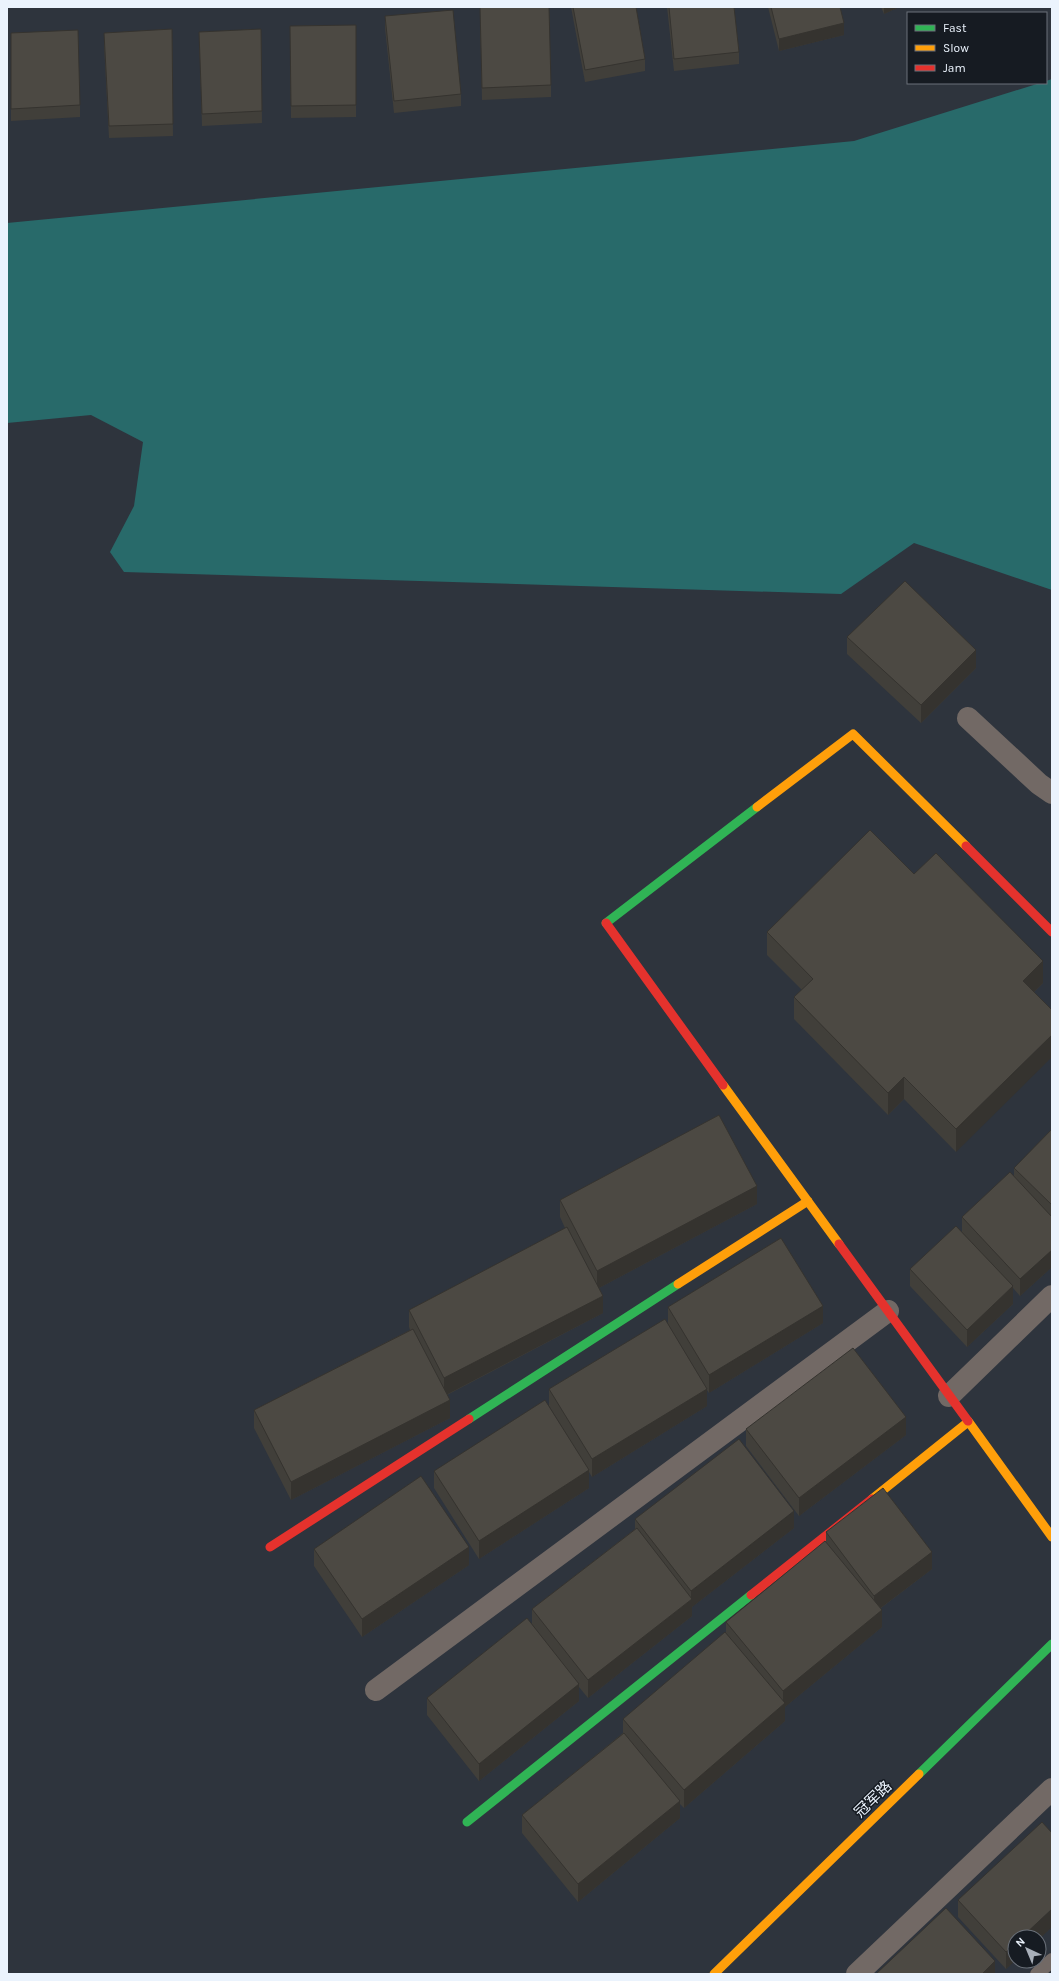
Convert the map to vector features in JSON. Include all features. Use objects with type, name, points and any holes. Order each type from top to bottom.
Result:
[{"type":"street","points":[[968,718],[1039,784],[1052,793]]},
{"type":"street","points":[[1052,932],[853,734],[606,923],[1052,1537]]},
{"type":"street","points":[[270,1547],[808,1201]]},
{"type":"street","points":[[950,1396],[1052,1296]]},
{"type":"street","points":[[376,1690],[888,1311]]},
{"type":"street","points":[[466,1822],[968,1422]]},
{"type":"street","name":"冠军路","points":[[714,1974],[1052,1644]]},
{"type":"street","points":[[858,1974],[1052,1788]]},
{"type":"lane","points":[[1037,1974],[1052,1960]]},
{"type":"shaded area","points":[[1052,79],[1052,590],[914,543],[841,594],[124,572],[110,552],[134,506],[143,442],[91,415],[7,423],[7,223],[854,141],[1037,84],[1047,84],[1047,81]]},
{"type":"building","points":[[480,7],[549,7],[551,85],[482,88]]},
{"type":"building","points":[[573,7],[636,7],[645,59],[585,70]]},
{"type":"building","points":[[669,7],[734,7],[739,52],[674,59]]},
{"type":"building","points":[[771,7],[840,7],[844,23],[779,39]]},
{"type":"building","points":[[453,10],[461,94],[394,101],[385,16]]},
{"type":"building","points":[[356,25],[356,105],[291,106],[290,26]]},
{"type":"building","points":[[172,29],[173,124],[109,126],[104,33]]},
{"type":"building","points":[[261,29],[262,111],[202,114],[199,32]]},
{"type":"building","points":[[78,30],[80,105],[11,109],[11,33]]},
{"type":"building","points":[[905,581],[976,650],[921,705],[847,637]]},
{"type":"building","points":[[870,830],[914,874],[936,853],[1043,961],[1023,981],[1052,1010],[1052,1035],[956,1129],[904,1077],[888,1093],[794,997],[813,979],[767,932]]},
{"type":"building","points":[[719,1115],[757,1186],[597,1271],[560,1200]]},
{"type":"building","points":[[1052,1129],[1052,1205],[1014,1168]]},
{"type":"building","points":[[1010,1172],[1052,1217],[1052,1250],[1020,1279],[962,1217]]},
{"type":"building","points":[[956,1226],[1013,1286],[967,1330],[910,1269]]},
{"type":"building","points":[[567,1227],[603,1296],[444,1378],[409,1310]]},
{"type":"building","points":[[781,1238],[823,1306],[709,1375],[668,1307]]},
{"type":"building","points":[[665,1319],[707,1389],[592,1459],[549,1389]]},
{"type":"building","points":[[413,1329],[450,1400],[291,1482],[254,1410]]},
{"type":"building","points":[[853,1348],[906,1417],[799,1498],[746,1429]]},
{"type":"building","points":[[545,1400],[589,1470],[479,1541],[434,1471]]},
{"type":"building","points":[[739,1439],[794,1511],[691,1591],[635,1519]]},
{"type":"building","points":[[421,1476],[469,1547],[362,1619],[314,1549]]},
{"type":"building","points":[[883,1488],[932,1552],[874,1596],[826,1532]]},
{"type":"building","points":[[637,1528],[692,1599],[588,1680],[532,1609]]},
{"type":"building","points":[[825,1541],[882,1610],[783,1691],[726,1622]]},
{"type":"building","points":[[527,1618],[579,1684],[479,1764],[427,1698]]},
{"type":"building","points":[[725,1632],[785,1703],[684,1790],[623,1719]]},
{"type":"building","points":[[624,1733],[680,1801],[578,1884],[522,1815]]},
{"type":"building","points":[[1042,1822],[1052,1833],[1052,1909],[1031,1929],[1007,1929],[1006,1952],[958,1900]]},
{"type":"building","points":[[946,1908],[995,1961],[982,1974],[876,1974]]},
{"type":"traffic: fast","points":[[606,923],[757,807]]},
{"type":"traffic: fast","points":[[469,1419],[678,1284]]},
{"type":"traffic: fast","points":[[467,1822],[751,1595]]},
{"type":"traffic: fast","points":[[919,1774],[1052,1644]]},
{"type":"traffic: slow","points":[[757,807],[853,734],[966,846]]},
{"type":"traffic: slow","points":[[723,1085],[839,1244]]},
{"type":"traffic: slow","points":[[678,1284],[808,1201]]},
{"type":"traffic: slow","points":[[968,1421],[1052,1537]]},
{"type":"traffic: slow","points":[[872,1499],[968,1422]]},
{"type":"traffic: slow","points":[[714,1974],[919,1774]]},
{"type":"traffic: jam","points":[[966,846],[1052,932]]},
{"type":"traffic: jam","points":[[606,923],[723,1085]]},
{"type":"traffic: jam","points":[[839,1244],[968,1421]]},
{"type":"traffic: jam","points":[[270,1547],[469,1419]]},
{"type":"traffic: jam","points":[[751,1595],[872,1499]]}]
